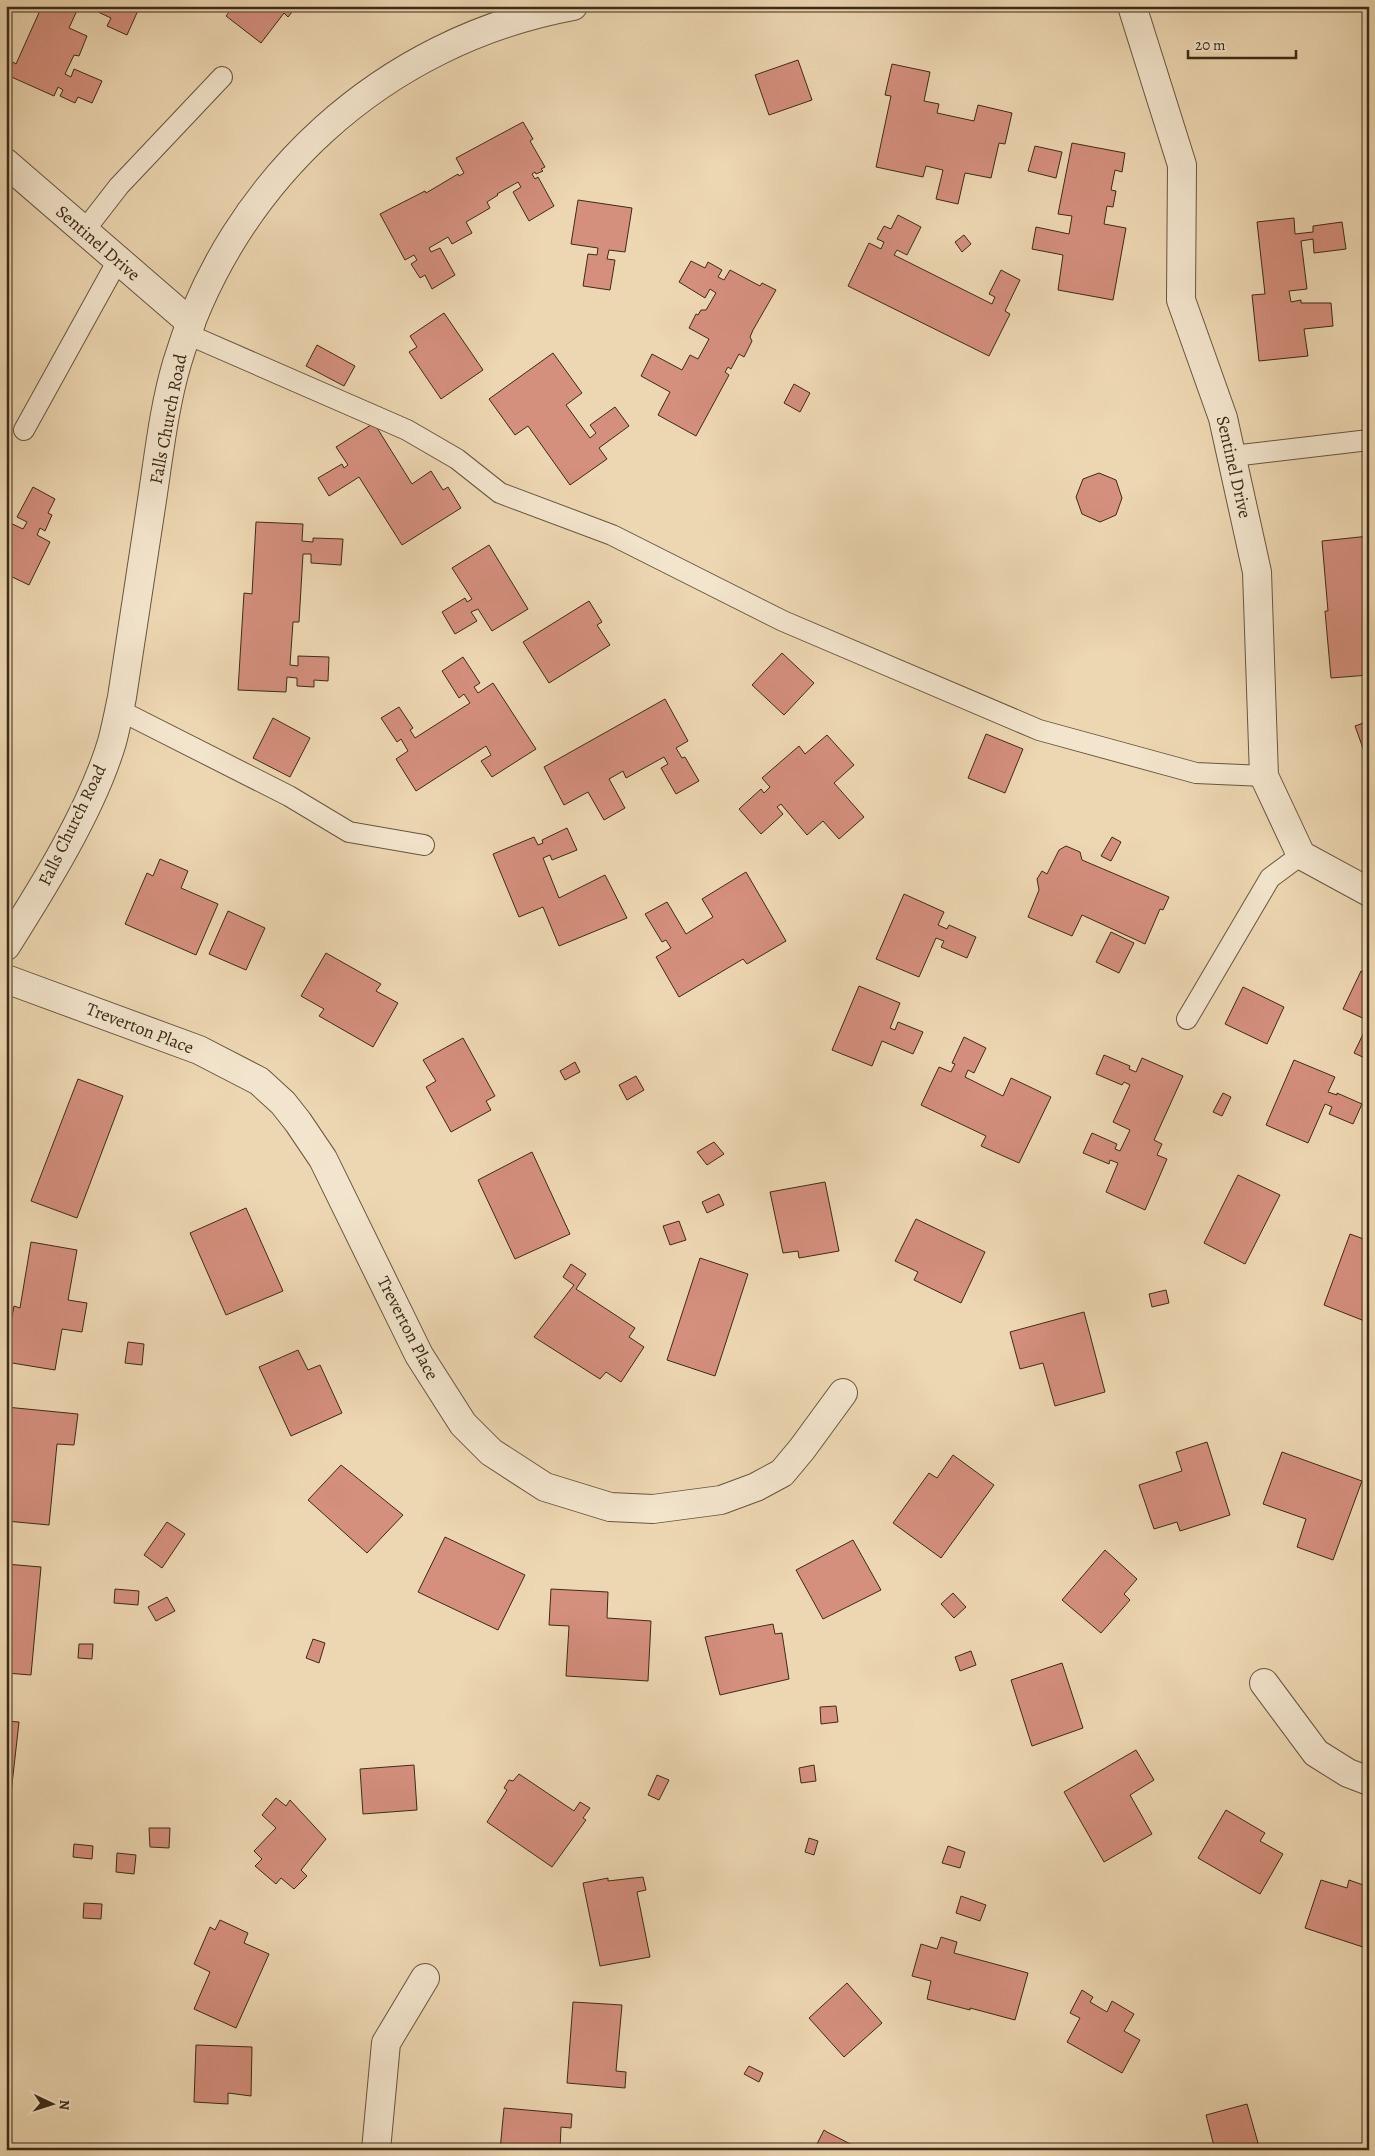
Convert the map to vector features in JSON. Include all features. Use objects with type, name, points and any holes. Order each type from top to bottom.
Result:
[{"type":"street","name":"Falls Church Road","points":[[6,946],[82,813],[111,743],[119,710],[166,412],[177,364],[189,329],[224,252],[252,207],[292,161],[348,109],[390,77],[436,52],[497,26],[573,6]]},
{"type":"street","name":"Sentinel Drive","points":[[1132,6],[1182,165],[1181,300],[1223,418],[1233,456],[1257,572],[1264,776],[1301,855]]},
{"type":"street","name":"Sentinel Drive","points":[[6,163],[118,260],[189,329]]},
{"type":"street","points":[[1301,855],[1369,892]]},
{"type":"street","name":"Treverton Place","points":[[6,979],[199,1050],[259,1081],[283,1103],[323,1159],[420,1355],[463,1424],[491,1452],[545,1487],[610,1507],[653,1509],[721,1500],[756,1487],[782,1474],[802,1450],[843,1393]]},
{"type":"street","points":[[1264,1683],[1316,1753],[1348,1773],[1369,1781]]},
{"type":"street","points":[[376,2150],[386,2044],[425,1978]]},
{"type":"lane","points":[[84,231],[119,186],[222,77]]},
{"type":"lane","points":[[24,430],[118,260]]},
{"type":"lane","points":[[189,329],[407,430],[457,459],[500,493],[612,535],[783,620],[1039,730],[1196,773],[1264,776]]},
{"type":"lane","points":[[1233,456],[1369,440]]},
{"type":"lane","points":[[119,710],[289,796],[349,832],[424,845]]},
{"type":"lane","points":[[1187,1019],[1270,878],[1301,855]]},
{"type":"building","points":[[42,6],[79,6],[69,28],[87,36],[79,56],[74,55],[65,74],[71,77],[74,69],[102,81],[92,103],[78,97],[75,103],[60,96],[63,90],[58,87],[54,96],[7,75],[13,62],[16,64]]},
{"type":"building","points":[[85,6],[140,6],[127,35],[107,26],[111,18]]},
{"type":"building","points":[[234,6],[296,7],[288,17],[284,13],[261,43],[226,16]]},
{"type":"building","points":[[798,60],[812,100],[769,115],[755,75]]},
{"type":"building","points":[[892,64],[930,72],[924,101],[939,104],[937,113],[974,121],[978,105],[1012,113],[1005,144],[999,143],[991,178],[965,173],[958,204],[936,199],[943,170],[926,166],[923,177],[876,167],[891,96],[885,95]]},
{"type":"building","points":[[523,122],[533,139],[530,141],[545,167],[541,169],[543,171],[532,174],[535,179],[538,177],[554,206],[529,221],[513,192],[521,187],[518,182],[497,194],[487,202],[490,208],[466,222],[472,233],[452,244],[448,237],[429,248],[431,252],[440,248],[455,275],[432,289],[425,275],[420,278],[411,264],[417,260],[414,255],[405,260],[380,214],[425,191],[426,193],[458,174],[459,176],[464,173],[456,158]]},
{"type":"building","points":[[1072,143],[1125,153],[1122,172],[1115,170],[1111,190],[1116,191],[1113,207],[1107,206],[1104,224],[1126,228],[1113,300],[1058,290],[1063,255],[1032,249],[1036,227],[1069,234],[1072,216],[1058,214]]},
{"type":"building","points":[[1035,146],[1062,152],[1056,178],[1028,171]]},
{"type":"building","points":[[578,200],[632,208],[625,252],[609,250],[607,259],[615,260],[610,290],[583,286],[588,254],[597,255],[598,248],[571,244]]},
{"type":"building","points":[[898,215],[921,227],[907,255],[897,250],[894,255],[992,304],[995,297],[989,294],[1001,270],[1020,280],[1005,311],[1010,314],[989,356],[848,286],[869,243],[881,249],[884,242],[877,239],[884,226],[891,229]]},
{"type":"building","points":[[1294,218],[1295,234],[1313,232],[1313,226],[1342,222],[1346,249],[1314,253],[1313,239],[1301,241],[1307,289],[1289,291],[1291,302],[1301,300],[1301,303],[1331,303],[1333,326],[1304,329],[1308,356],[1259,361],[1252,295],[1265,294],[1257,222]]},
{"type":"building","points":[[964,235],[971,244],[962,252],[955,242]]},
{"type":"building","points":[[691,261],[705,268],[708,262],[722,270],[718,277],[724,280],[730,270],[760,286],[762,283],[776,290],[753,330],[750,337],[752,341],[744,357],[739,354],[731,369],[728,367],[725,372],[729,375],[696,436],[658,415],[670,392],[641,376],[652,354],[682,370],[690,355],[698,359],[709,339],[689,328],[696,314],[698,315],[701,310],[706,310],[716,293],[710,289],[705,298],[679,282]]},
{"type":"building","points":[[444,313],[483,370],[441,399],[409,352],[417,347],[410,336]]},
{"type":"building","points":[[317,345],[355,366],[344,386],[306,366]]},
{"type":"building","points":[[553,353],[582,393],[566,405],[590,438],[596,433],[590,425],[615,407],[629,426],[599,448],[607,459],[570,485],[528,426],[515,435],[489,399]]},
{"type":"building","points":[[794,384],[810,393],[800,412],[784,403]]},
{"type":"building","points":[[374,423],[412,484],[431,471],[443,490],[448,487],[461,508],[402,545],[359,477],[329,496],[318,478],[342,464],[344,468],[348,465],[336,447]]},
{"type":"building","points":[[1099,473],[1116,480],[1122,498],[1116,515],[1100,522],[1082,514],[1076,497],[1083,479]]},
{"type":"building","points":[[33,487],[55,499],[48,513],[52,515],[45,531],[40,528],[37,535],[50,542],[29,585],[6,574],[6,521],[23,529],[27,522],[17,517]]},
{"type":"building","points":[[256,522],[303,524],[302,541],[313,542],[313,538],[343,539],[341,565],[311,563],[311,554],[303,554],[299,622],[293,622],[290,665],[298,666],[298,656],[329,657],[328,681],[314,680],[314,687],[297,686],[297,678],[287,677],[286,692],[238,690],[244,593],[252,594]]},
{"type":"building","points":[[1369,536],[1369,599],[1366,599],[1369,625],[1369,675],[1331,678],[1325,611],[1328,611],[1322,541]]},
{"type":"building","points":[[489,545],[528,609],[492,631],[478,609],[471,612],[477,621],[455,634],[442,612],[465,598],[467,602],[472,599],[452,568]]},
{"type":"building","points":[[589,601],[602,622],[597,625],[610,645],[549,683],[523,642]]},
{"type":"building","points":[[782,653],[814,683],[784,715],[752,685]]},
{"type":"building","points":[[463,657],[480,683],[474,687],[478,693],[493,683],[536,749],[492,777],[481,761],[491,755],[486,746],[416,791],[396,759],[408,751],[401,739],[397,742],[381,718],[399,707],[413,728],[410,730],[415,738],[470,703],[464,694],[459,698],[442,671]]},
{"type":"building","points":[[665,699],[688,741],[676,748],[682,758],[685,757],[699,781],[676,794],[661,768],[668,764],[664,757],[626,778],[623,771],[609,779],[625,808],[604,820],[588,792],[564,805],[544,767]]},
{"type":"building","points":[[273,718],[310,738],[290,777],[253,758]]},
{"type":"building","points":[[1369,721],[1369,765],[1355,726]]},
{"type":"building","points":[[986,734],[1023,749],[1005,793],[968,778]]},
{"type":"building","points":[[827,735],[854,765],[834,783],[864,817],[839,839],[823,821],[807,835],[781,804],[777,807],[783,814],[761,834],[739,809],[761,789],[764,793],[770,787],[762,778],[799,746],[805,754]]},
{"type":"building","points":[[567,828],[577,850],[552,860],[550,855],[543,858],[559,898],[605,875],[627,918],[559,946],[543,907],[519,917],[493,854],[534,837],[538,845],[543,843],[542,840]]},
{"type":"building","points":[[1112,837],[1121,842],[1111,861],[1101,856]]},
{"type":"building","points":[[1066,846],[1080,852],[1082,860],[1169,897],[1163,910],[1160,909],[1145,944],[1082,915],[1072,936],[1028,917],[1039,890],[1037,879],[1042,871],[1047,874],[1059,850]]},
{"type":"building","points":[[160,859],[188,871],[181,888],[218,904],[196,955],[125,924],[147,873],[153,876]]},
{"type":"building","points":[[746,872],[786,941],[747,964],[743,959],[679,997],[656,957],[671,948],[666,940],[662,942],[645,914],[667,902],[686,934],[713,917],[702,899]]},
{"type":"building","points":[[904,894],[944,912],[938,925],[947,929],[949,925],[976,937],[967,958],[941,947],[944,941],[936,938],[919,977],[876,959]]},
{"type":"building","points":[[228,911],[265,928],[246,970],[209,954]]},
{"type":"building","points":[[1111,932],[1134,943],[1119,973],[1096,962]]},
{"type":"building","points":[[326,953],[381,984],[376,991],[398,1003],[373,1047],[319,1016],[324,1009],[301,996]]},
{"type":"building","points":[[1361,971],[1369,974],[1369,1021],[1343,1009]]},
{"type":"building","points":[[859,986],[900,1003],[890,1028],[895,1030],[898,1022],[923,1032],[913,1054],[882,1041],[872,1066],[832,1050]]},
{"type":"building","points":[[1243,987],[1284,1007],[1267,1044],[1225,1024]]},
{"type":"building","points":[[1369,1026],[1369,1060],[1354,1053],[1366,1028],[1368,1029]]},
{"type":"building","points":[[964,1037],[986,1048],[974,1073],[968,1070],[965,1077],[1003,1096],[1011,1078],[1051,1097],[1019,1163],[981,1146],[986,1136],[921,1105],[939,1067],[951,1072],[955,1064],[952,1063]]},
{"type":"building","points":[[463,1038],[495,1096],[486,1101],[491,1110],[451,1132],[426,1087],[436,1081],[423,1060]]},
{"type":"building","points":[[1104,1055],[1130,1066],[1129,1069],[1136,1072],[1142,1058],[1183,1076],[1154,1140],[1162,1144],[1157,1155],[1167,1159],[1145,1210],[1106,1192],[1118,1163],[1110,1160],[1109,1164],[1083,1153],[1092,1133],[1117,1144],[1115,1149],[1120,1151],[1130,1130],[1113,1122],[1130,1085],[1124,1082],[1122,1085],[1096,1074]]},
{"type":"building","points":[[1294,1060],[1335,1077],[1328,1092],[1337,1095],[1337,1093],[1362,1104],[1353,1124],[1329,1114],[1332,1107],[1325,1104],[1308,1143],[1266,1125]]},
{"type":"building","points":[[575,1062],[580,1072],[565,1080],[560,1071]]},
{"type":"building","points":[[636,1076],[644,1090],[627,1100],[619,1085]]},
{"type":"building","points":[[78,1079],[123,1096],[77,1218],[31,1201]]},
{"type":"building","points":[[1223,1093],[1231,1097],[1222,1116],[1213,1112]]},
{"type":"building","points":[[714,1142],[724,1154],[707,1165],[697,1152]]},
{"type":"building","points":[[532,1152],[570,1234],[515,1259],[478,1180]]},
{"type":"building","points":[[1238,1175],[1280,1195],[1245,1264],[1204,1243]]},
{"type":"building","points":[[825,1182],[839,1251],[799,1258],[798,1251],[783,1253],[770,1192]]},
{"type":"building","points":[[719,1194],[724,1205],[707,1213],[702,1202]]},
{"type":"building","points":[[246,1208],[283,1291],[226,1315],[190,1233]]},
{"type":"building","points":[[916,1219],[985,1252],[961,1303],[914,1280],[918,1272],[895,1261]]},
{"type":"building","points":[[679,1221],[686,1240],[670,1245],[663,1226]]},
{"type":"building","points":[[1350,1234],[1369,1241],[1369,1317],[1367,1322],[1324,1305]]},
{"type":"building","points":[[31,1242],[77,1250],[68,1300],[87,1303],[82,1332],[62,1329],[55,1370],[6,1362],[6,1348],[14,1306],[20,1308]]},
{"type":"building","points":[[700,1258],[748,1274],[715,1376],[667,1360]]},
{"type":"building","points":[[571,1264],[586,1274],[576,1289],[635,1328],[629,1337],[644,1347],[621,1382],[606,1372],[600,1379],[534,1337],[574,1285],[563,1277]]},
{"type":"building","points":[[1166,1290],[1169,1303],[1152,1307],[1149,1294]]},
{"type":"building","points":[[1084,1312],[1105,1392],[1055,1406],[1043,1363],[1020,1369],[1010,1332]]},
{"type":"building","points":[[128,1342],[144,1344],[142,1365],[125,1363]]},
{"type":"building","points":[[298,1350],[308,1370],[320,1365],[342,1413],[291,1436],[259,1367]]},
{"type":"building","points":[[6,1407],[78,1414],[74,1445],[57,1444],[49,1525],[6,1521]]},
{"type":"building","points":[[1207,1442],[1230,1515],[1180,1531],[1177,1522],[1154,1529],[1139,1485],[1182,1471],[1176,1452]]},
{"type":"building","points":[[1282,1452],[1362,1481],[1333,1560],[1297,1547],[1306,1519],[1263,1504]]},
{"type":"building","points":[[953,1455],[994,1485],[941,1558],[893,1523],[929,1473],[937,1478]]},
{"type":"building","points":[[341,1465],[403,1515],[367,1553],[308,1500]]},
{"type":"building","points":[[167,1522],[185,1534],[162,1568],[144,1555]]},
{"type":"building","points":[[445,1537],[525,1575],[498,1630],[418,1592]]},
{"type":"building","points":[[853,1540],[881,1590],[823,1619],[796,1570]]},
{"type":"building","points":[[1105,1550],[1137,1579],[1124,1594],[1130,1600],[1101,1633],[1062,1600]]},
{"type":"building","points":[[6,1564],[41,1567],[31,1675],[6,1673]]},
{"type":"building","points":[[115,1589],[139,1591],[138,1605],[114,1603]]},
{"type":"building","points":[[551,1589],[608,1592],[607,1618],[651,1621],[648,1681],[566,1676],[569,1626],[549,1625]]},
{"type":"building","points":[[953,1593],[966,1607],[954,1618],[941,1604]]},
{"type":"building","points":[[167,1597],[175,1611],[156,1621],[148,1607]]},
{"type":"building","points":[[773,1624],[775,1634],[782,1633],[789,1679],[720,1695],[705,1637]]},
{"type":"building","points":[[313,1639],[325,1643],[319,1663],[306,1658]]},
{"type":"building","points":[[79,1644],[93,1644],[92,1659],[78,1658]]},
{"type":"building","points":[[971,1651],[976,1665],[960,1671],[955,1657]]},
{"type":"building","points":[[1062,1663],[1083,1728],[1032,1746],[1011,1680]]},
{"type":"building","points":[[836,1706],[838,1722],[821,1724],[820,1707]]},
{"type":"building","points":[[6,1721],[19,1722],[6,1838]]},
{"type":"building","points":[[1136,1750],[1154,1780],[1130,1795],[1152,1834],[1104,1862],[1064,1792]]},
{"type":"building","points":[[414,1765],[417,1810],[363,1814],[360,1769]]},
{"type":"building","points":[[814,1765],[816,1781],[801,1783],[799,1768]]},
{"type":"building","points":[[519,1774],[574,1811],[580,1802],[590,1808],[583,1818],[586,1820],[552,1867],[487,1822],[507,1790],[504,1788],[509,1780],[513,1781]]},
{"type":"building","points":[[657,1775],[669,1780],[659,1800],[648,1795]]},
{"type":"building","points":[[276,1798],[286,1806],[290,1800],[326,1839],[301,1870],[307,1876],[294,1889],[281,1878],[276,1884],[255,1866],[262,1859],[254,1851],[276,1828],[262,1815]]},
{"type":"building","points":[[1226,1810],[1265,1833],[1260,1841],[1283,1854],[1260,1894],[1198,1858]]},
{"type":"building","points":[[149,1828],[170,1828],[169,1848],[150,1847]]},
{"type":"building","points":[[809,1838],[818,1841],[814,1855],[805,1852]]},
{"type":"building","points":[[74,1844],[93,1846],[92,1859],[73,1857]]},
{"type":"building","points":[[948,1846],[965,1852],[960,1868],[942,1863]]},
{"type":"building","points":[[117,1853],[136,1855],[134,1874],[116,1872]]},
{"type":"building","points":[[643,1877],[646,1890],[637,1892],[650,1957],[600,1966],[583,1883],[608,1878],[608,1881]]},
{"type":"building","points":[[1321,1880],[1347,1888],[1349,1880],[1369,1887],[1369,1949],[1305,1928]]},
{"type":"building","points":[[961,1896],[986,1905],[980,1921],[956,1913]]},
{"type":"building","points":[[84,1903],[102,1904],[101,1919],[83,1918]]},
{"type":"building","points":[[220,1920],[248,1933],[244,1943],[269,1954],[236,2028],[194,2009],[210,1972],[194,1964],[210,1927],[215,1930]]},
{"type":"building","points":[[941,1937],[957,1942],[954,1953],[1028,1973],[1015,2020],[927,1999],[931,1981],[912,1976],[921,1944],[937,1949]]},
{"type":"building","points":[[847,1983],[882,2023],[844,2057],[809,2018]]},
{"type":"building","points":[[1082,1990],[1093,1997],[1090,2002],[1107,2012],[1112,2001],[1134,2014],[1124,2031],[1140,2040],[1122,2073],[1067,2042],[1080,2018],[1070,2013]]},
{"type":"building","points":[[573,2002],[622,2005],[616,2071],[626,2072],[625,2088],[567,2083]]},
{"type":"building","points":[[196,2045],[252,2047],[251,2096],[228,2093],[228,2104],[194,2102]]},
{"type":"building","points":[[749,2066],[763,2073],[759,2082],[744,2074]]},
{"type":"building","points":[[1247,2104],[1260,2150],[1215,2150],[1206,2115]]},
{"type":"building","points":[[504,2108],[572,2114],[571,2128],[561,2127],[560,2150],[500,2150]]},
{"type":"building","points":[[824,2130],[827,2132],[862,2150],[814,2150]]},
{"type":"building","points":[[670,2146],[691,2148],[691,2150],[670,2150]]}]
